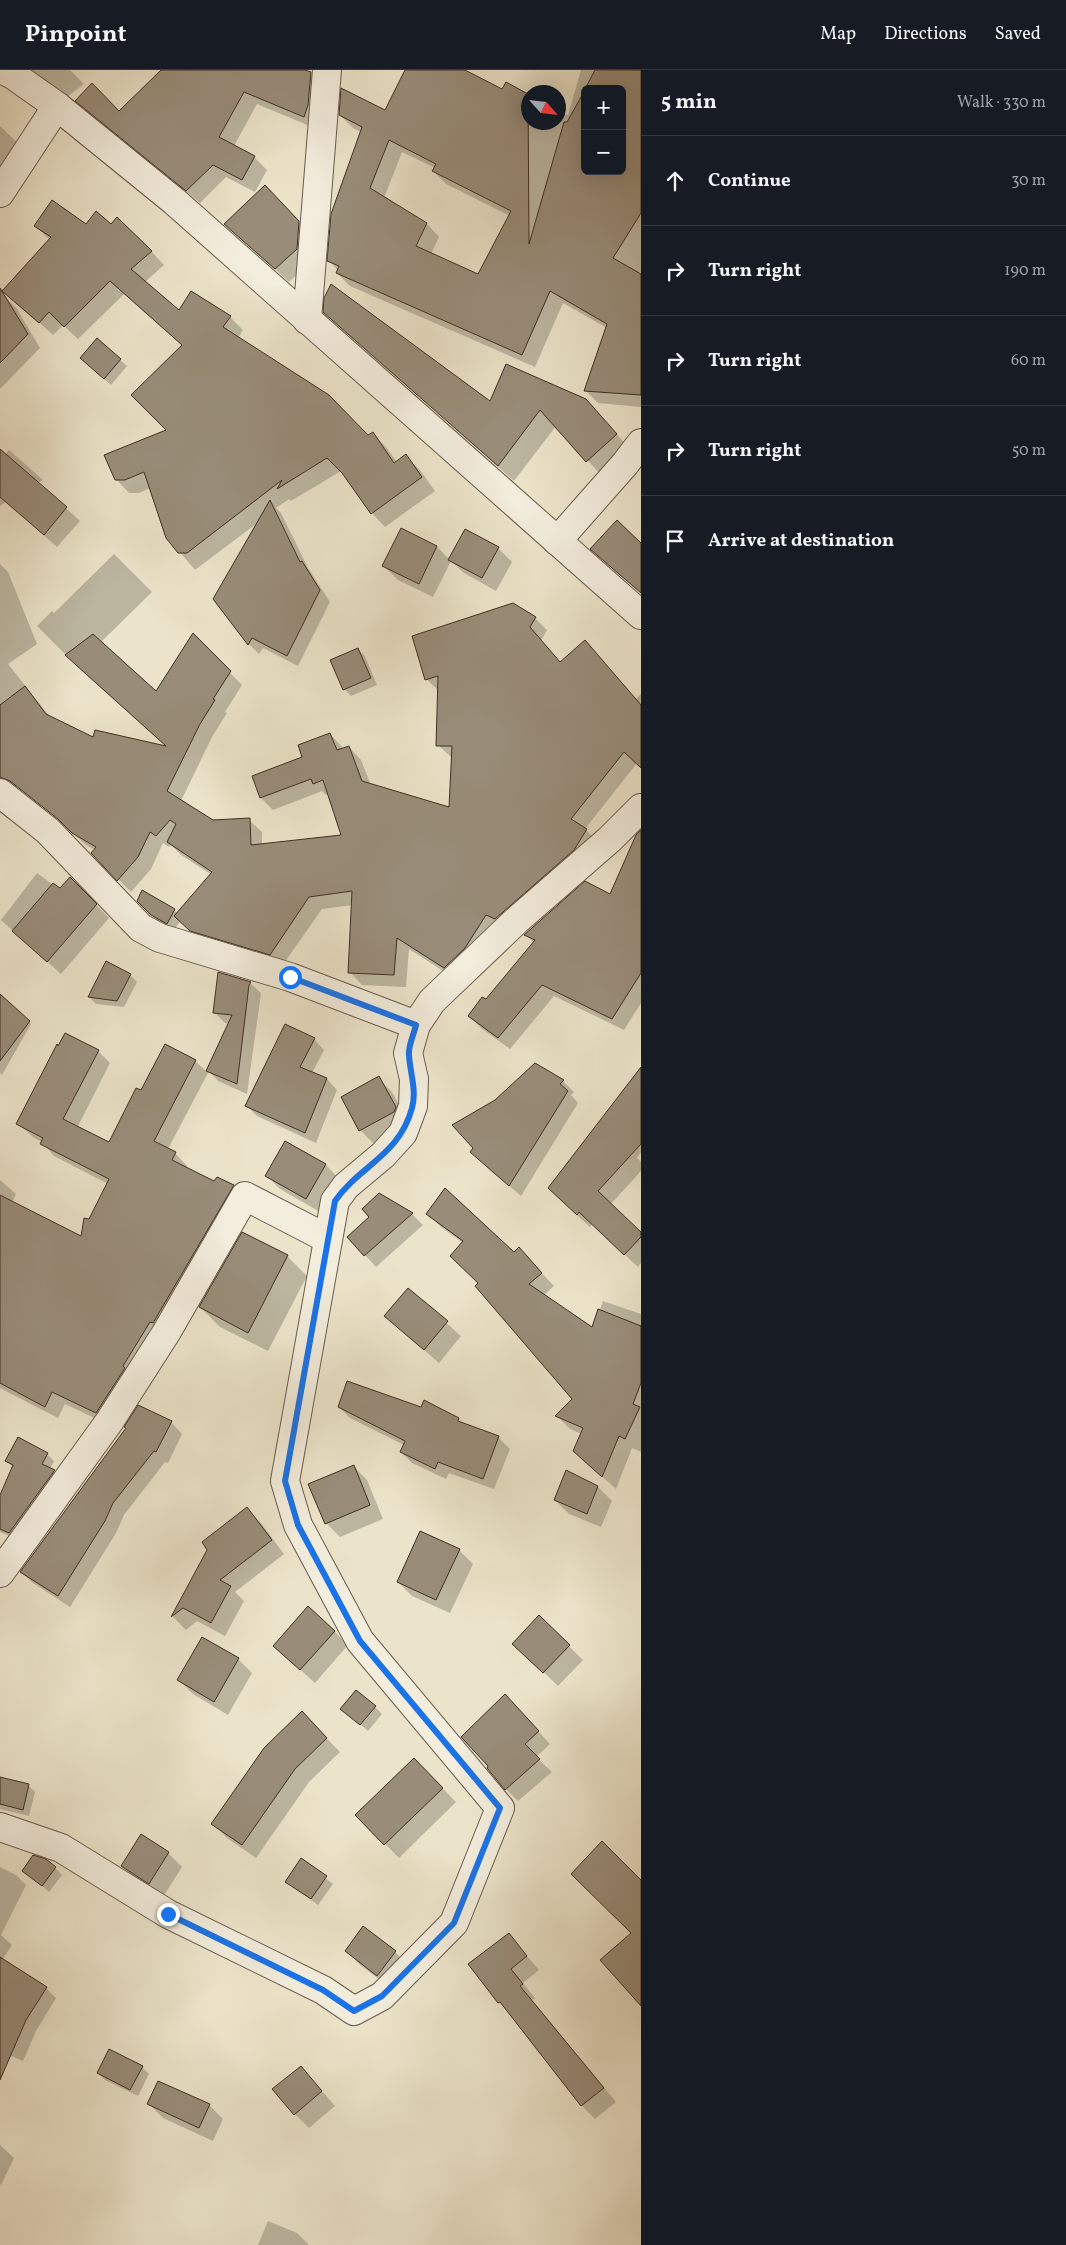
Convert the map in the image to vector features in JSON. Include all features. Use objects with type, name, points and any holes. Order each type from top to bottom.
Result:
[{"type":"street","points":[[2,70],[13,75],[57,106],[174,201],[641,615]]},
{"type":"street","points":[[307,320],[327,70]]},
{"type":"street","points":[[0,193],[57,106]]},
{"type":"street","points":[[557,541],[625,464],[641,443]]},
{"type":"street","points":[[0,793],[48,832],[141,928],[160,938],[290,977],[416,1025]]},
{"type":"street","points":[[0,1827],[61,1848],[168,1914],[323,1990],[354,2011],[382,1996],[454,1923],[500,1808],[360,1641],[298,1525],[285,1481],[335,1201],[346,1186],[383,1155],[403,1132],[413,1106],[414,1079],[408,1053],[416,1025],[432,1001],[517,920],[610,840],[641,808]]},
{"type":"street","points":[[0,1573],[109,1422],[166,1334],[245,1196],[328,1239]]},
{"type":"building","points":[[161,70],[305,70],[311,72],[308,105],[304,117],[244,92],[219,137],[255,156],[242,180],[213,165],[186,191],[75,101],[92,83],[119,111]]},
{"type":"building","points":[[405,70],[465,70],[502,89],[506,82],[521,90],[521,130],[528,130],[529,244],[562,130],[566,130],[566,122],[581,97],[581,175],[626,175],[626,85],[587,85],[595,70],[641,70],[641,213],[613,258],[641,274],[641,395],[584,391],[607,324],[550,291],[522,355],[336,273],[339,266],[327,261],[331,214],[362,127],[339,115],[341,88],[385,110]],"holes":[[[389,140],[436,164],[432,171],[511,211],[478,274],[416,246],[427,223],[370,188]]]},
{"type":"building","points":[[265,185],[299,221],[297,249],[275,269],[224,224]]},
{"type":"building","points":[[52,200],[86,224],[96,211],[111,224],[117,217],[152,251],[131,269],[179,310],[191,291],[231,316],[223,327],[329,395],[368,435],[373,432],[394,463],[406,454],[422,477],[371,514],[342,473],[327,458],[277,489],[282,480],[187,553],[178,553],[166,538],[144,472],[125,480],[115,480],[104,455],[166,430],[131,395],[182,345],[110,281],[64,327],[49,312],[39,323],[2,291],[51,237],[34,226]]},
{"type":"building","points":[[331,284],[490,401],[506,364],[586,399],[617,434],[586,462],[540,410],[498,466],[323,312],[324,298]]},
{"type":"building","points":[[0,288],[28,334],[0,363]]},
{"type":"building","points":[[97,338],[121,359],[104,379],[80,358]]},
{"type":"building","points":[[0,449],[67,507],[44,535],[0,497]]},
{"type":"building","points":[[270,500],[300,562],[302,561],[320,590],[287,656],[252,638],[248,645],[213,599]]},
{"type":"building","points":[[617,520],[641,543],[641,593],[590,549]]},
{"type":"building","points":[[401,528],[437,546],[419,584],[382,566]]},
{"type":"building","points":[[465,529],[499,547],[482,578],[448,560]]},
{"type":"building","points":[[513,603],[536,617],[530,627],[560,662],[585,640],[641,705],[641,768],[624,752],[571,819],[587,829],[574,850],[495,919],[486,915],[465,948],[444,968],[397,938],[394,975],[348,973],[352,891],[309,897],[270,955],[190,931],[174,916],[212,872],[167,842],[176,824],[170,820],[156,836],[150,832],[138,857],[117,881],[91,853],[96,847],[72,833],[58,819],[10,781],[0,777],[0,705],[25,686],[46,714],[93,737],[95,730],[166,746],[65,655],[93,634],[156,691],[193,633],[231,671],[213,699],[215,700],[200,724],[167,791],[213,820],[250,818],[251,845],[341,835],[323,780],[313,784],[311,779],[260,798],[252,776],[302,757],[298,745],[330,733],[337,750],[349,746],[362,781],[449,807],[452,746],[436,746],[438,676],[425,680],[412,636]]},
{"type":"building","points":[[358,648],[371,678],[343,690],[330,660]]},
{"type":"building","points":[[641,830],[641,973],[612,1019],[542,985],[498,1038],[468,1016],[482,997],[486,999],[535,940],[524,935],[585,881],[610,894],[636,835]]},
{"type":"building","points":[[70,877],[97,904],[47,962],[12,931],[53,883],[60,888]]},
{"type":"building","points":[[142,890],[175,909],[167,924],[151,915],[137,901]]},
{"type":"building","points":[[106,961],[131,974],[117,1001],[88,997]]},
{"type":"building","points":[[218,972],[251,982],[249,985],[237,1084],[206,1071],[232,1015],[213,1013]]},
{"type":"building","points":[[0,994],[30,1021],[0,1061]]},
{"type":"building","points":[[285,1024],[315,1038],[300,1067],[327,1078],[305,1133],[245,1106]]},
{"type":"building","points":[[65,1033],[99,1050],[63,1119],[109,1142],[136,1088],[141,1090],[165,1044],[196,1060],[154,1141],[176,1152],[172,1160],[214,1181],[217,1177],[234,1185],[153,1323],[150,1322],[123,1366],[125,1368],[96,1413],[52,1392],[45,1407],[0,1383],[0,1195],[81,1236],[84,1218],[89,1219],[109,1179],[40,1144],[43,1138],[16,1124],[57,1044],[58,1046]]},
{"type":"building","points":[[535,1063],[564,1080],[560,1084],[568,1091],[509,1186],[470,1152],[473,1148],[452,1125],[495,1100]]},
{"type":"building","points":[[641,1067],[641,1144],[598,1191],[641,1232],[641,1237],[624,1255],[579,1212],[577,1215],[548,1188]]},
{"type":"building","points":[[379,1076],[396,1107],[394,1112],[359,1131],[341,1097]]},
{"type":"building","points":[[285,1141],[326,1164],[306,1199],[265,1176]]},
{"type":"building","points":[[445,1188],[514,1252],[519,1247],[542,1273],[529,1284],[592,1327],[598,1309],[641,1326],[641,1383],[633,1404],[640,1407],[625,1439],[619,1436],[602,1477],[573,1451],[583,1428],[555,1416],[572,1399],[475,1286],[478,1283],[450,1256],[463,1241],[426,1214]]},
{"type":"building","points":[[379,1193],[413,1213],[364,1256],[347,1237],[369,1217],[362,1209]]},
{"type":"building","points":[[242,1232],[288,1255],[248,1333],[199,1307]]},
{"type":"building","points":[[408,1288],[448,1321],[424,1350],[384,1316]]},
{"type":"building","points":[[347,1381],[421,1407],[424,1400],[459,1418],[458,1421],[499,1436],[483,1479],[438,1462],[435,1469],[400,1452],[405,1441],[338,1407]]},
{"type":"building","points":[[138,1405],[172,1421],[156,1452],[154,1451],[113,1503],[105,1521],[58,1596],[20,1572],[126,1428],[124,1427]]},
{"type":"building","points":[[18,1437],[48,1453],[42,1464],[55,1470],[9,1533],[0,1529],[0,1495],[13,1465],[5,1461]]},
{"type":"building","points":[[354,1465],[370,1505],[325,1524],[308,1484]]},
{"type":"building","points":[[566,1470],[598,1486],[587,1514],[554,1500]]},
{"type":"building","points":[[247,1507],[272,1540],[220,1580],[231,1586],[211,1623],[183,1608],[171,1617],[207,1550],[202,1542]]},
{"type":"building","points":[[420,1531],[460,1549],[436,1600],[397,1582]]},
{"type":"building","points":[[308,1606],[335,1631],[300,1670],[273,1646]]},
{"type":"building","points":[[539,1615],[570,1645],[543,1673],[512,1644]]},
{"type":"building","points":[[202,1637],[239,1658],[214,1702],[177,1680]]},
{"type":"building","points":[[356,1690],[376,1706],[360,1725],[340,1709]]},
{"type":"building","points":[[505,1694],[539,1731],[525,1744],[540,1759],[505,1790],[487,1768],[488,1766],[461,1737]]},
{"type":"building","points":[[302,1711],[327,1738],[295,1769],[242,1845],[211,1824],[264,1748]]},
{"type":"building","points":[[414,1758],[443,1788],[384,1845],[355,1815]]},
{"type":"building","points":[[0,1777],[29,1784],[23,1810],[0,1804]]},
{"type":"building","points":[[141,1834],[169,1852],[149,1884],[121,1866]]},
{"type":"building","points":[[602,1841],[641,1880],[641,2006],[600,1960],[631,1933],[571,1874]]},
{"type":"building","points":[[33,1855],[46,1859],[56,1867],[42,1886],[22,1871]]},
{"type":"building","points":[[301,1858],[327,1876],[311,1899],[285,1882]]},
{"type":"building","points":[[363,1926],[396,1951],[377,1976],[345,1951]]},
{"type":"building","points":[[509,1933],[527,1956],[511,1969],[523,1984],[520,1986],[604,2088],[581,2106],[468,1964]]},
{"type":"building","points":[[0,1957],[47,1987],[26,2020],[0,2080]]},
{"type":"building","points":[[109,2049],[143,2066],[130,2090],[97,2073]]},
{"type":"building","points":[[301,2066],[322,2091],[294,2115],[272,2089]]},
{"type":"building","points":[[158,2081],[210,2104],[199,2128],[147,2104]]},
{"type":"route","points":[[168,1914],[323,1990],[354,2011],[382,1996],[454,1923],[500,1808],[360,1641],[298,1525],[285,1481],[335,1201],[346,1186],[383,1155],[403,1132],[413,1106],[414,1079],[408,1053],[416,1025],[290,977]]}]
